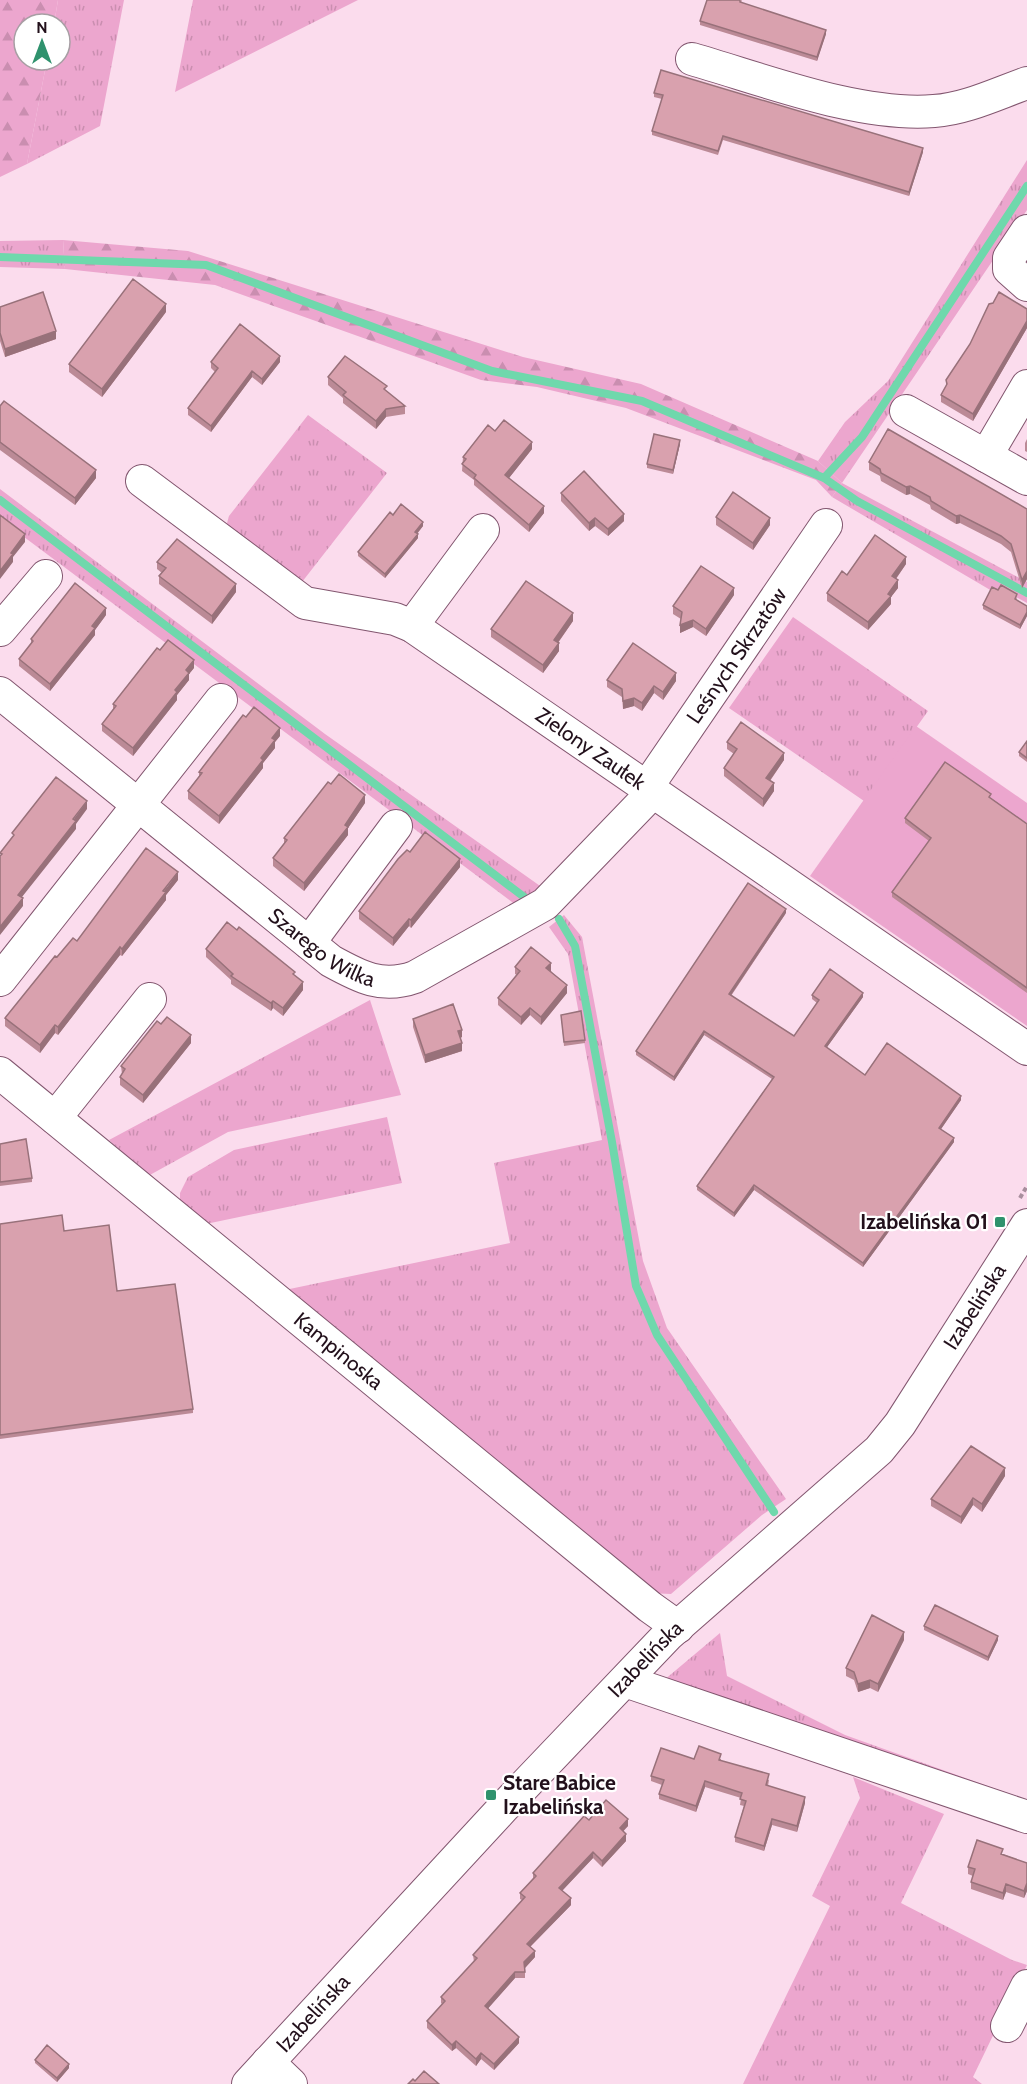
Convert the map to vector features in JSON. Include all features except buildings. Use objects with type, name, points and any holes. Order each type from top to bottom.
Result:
[{"type":"street","points":[[693,58],[791,88],[899,112],[937,111],[1027,83]]},
{"type":"street","points":[[1027,231],[1009,258],[1009,270],[1027,285]]},
{"type":"street","points":[[986,456],[1027,386]]},
{"type":"street","points":[[906,411],[1027,479]]},
{"type":"street","name":"Zielony Zaułek","points":[[142,481],[305,603],[394,619],[412,626],[1027,1049]]},
{"type":"street","name":"Leśnych Skrzatów","points":[[650,790],[826,525]]},
{"type":"street","points":[[412,626],[483,530]]},
{"type":"street","points":[[0,630],[46,576]]},
{"type":"street","name":"Szarego Wilka","points":[[0,693],[331,961],[363,979],[380,983],[401,982],[415,977],[546,904],[650,790]]},
{"type":"street","points":[[0,980],[221,700]]},
{"type":"street","points":[[309,943],[396,826]]},
{"type":"street","points":[[55,1118],[150,999]]},
{"type":"street","name":"Kampinoska","points":[[0,1073],[650,1607],[678,1627]]},
{"type":"street","name":"Izabelińska","points":[[258,2073],[503,1808],[678,1627],[879,1450],[900,1424],[1027,1225]]},
{"type":"street","points":[[625,1681],[1027,1817]]},
{"type":"street","points":[[1007,2026],[1027,1986]]},
{"type":"street","points":[[258,2073],[291,2084]]},
{"type":"green space","points":[[0,0],[58,0],[56,12],[12,12],[12,72],[45,72],[27,164],[0,177]]},
{"type":"green space","points":[[58,0],[124,0],[100,126],[27,164],[45,72],[72,72],[72,12],[56,12]]},
{"type":"green space","points":[[193,0],[358,0],[175,92]]},
{"type":"green space","points":[[1027,160],[1027,210],[842,483],[818,461],[845,422],[888,381]]},
{"type":"green space","points":[[63,240],[65,269],[0,267],[0,241]]},
{"type":"green space","points":[[63,240],[188,251],[523,357],[641,384],[818,461],[842,483],[832,497],[816,480],[626,408],[537,387],[481,380],[215,285],[65,269]]},
{"type":"green space","points":[[308,415],[387,473],[302,582],[226,527],[229,516]]},
{"type":"green space","points":[[842,483],[1027,582],[1027,603],[1001,589],[998,594],[992,591],[832,497]]},
{"type":"green space","points":[[0,489],[325,734],[543,888],[516,905],[0,519]]},
{"type":"green space","points":[[793,617],[928,711],[864,801],[729,708]]},
{"type":"green space","points":[[916,726],[1027,803],[1027,1026],[810,876]]},
{"type":"green space","points":[[564,915],[582,937],[643,1261],[667,1328],[786,1499],[762,1515],[671,1594],[648,1593],[280,1291],[510,1243],[494,1163],[602,1140],[568,954],[549,927]]},
{"type":"green space","points":[[370,1000],[401,1095],[228,1132],[148,1176],[109,1140]]},
{"type":"green space","points":[[387,1117],[402,1183],[201,1225],[180,1208],[180,1193],[188,1177],[234,1150]]},
{"type":"green space","points":[[720,1633],[727,1676],[845,1735],[1024,1799],[1020,1808],[663,1681]]},
{"type":"green space","points":[[853,1777],[944,1814],[901,1903],[1012,1960],[1027,1965],[973,2077],[982,2084],[743,2084],[830,1906],[812,1896],[860,1798]]},
{"type":"waterway","points":[[824,478],[862,437],[1027,186]]},
{"type":"waterway","points":[[0,257],[206,265],[492,371],[642,401],[824,478],[857,501],[1027,593]]},
{"type":"waterway","points":[[0,500],[528,900]]},
{"type":"waterway","points":[[559,919],[575,946],[612,1142],[636,1286],[657,1335],[774,1512]]},
{"type":"place","name":"Izabelińska 01","points":[[1000,1222]]},
{"type":"place","name":"Stare Babice Izabelińska","points":[[491,1795]]}]
